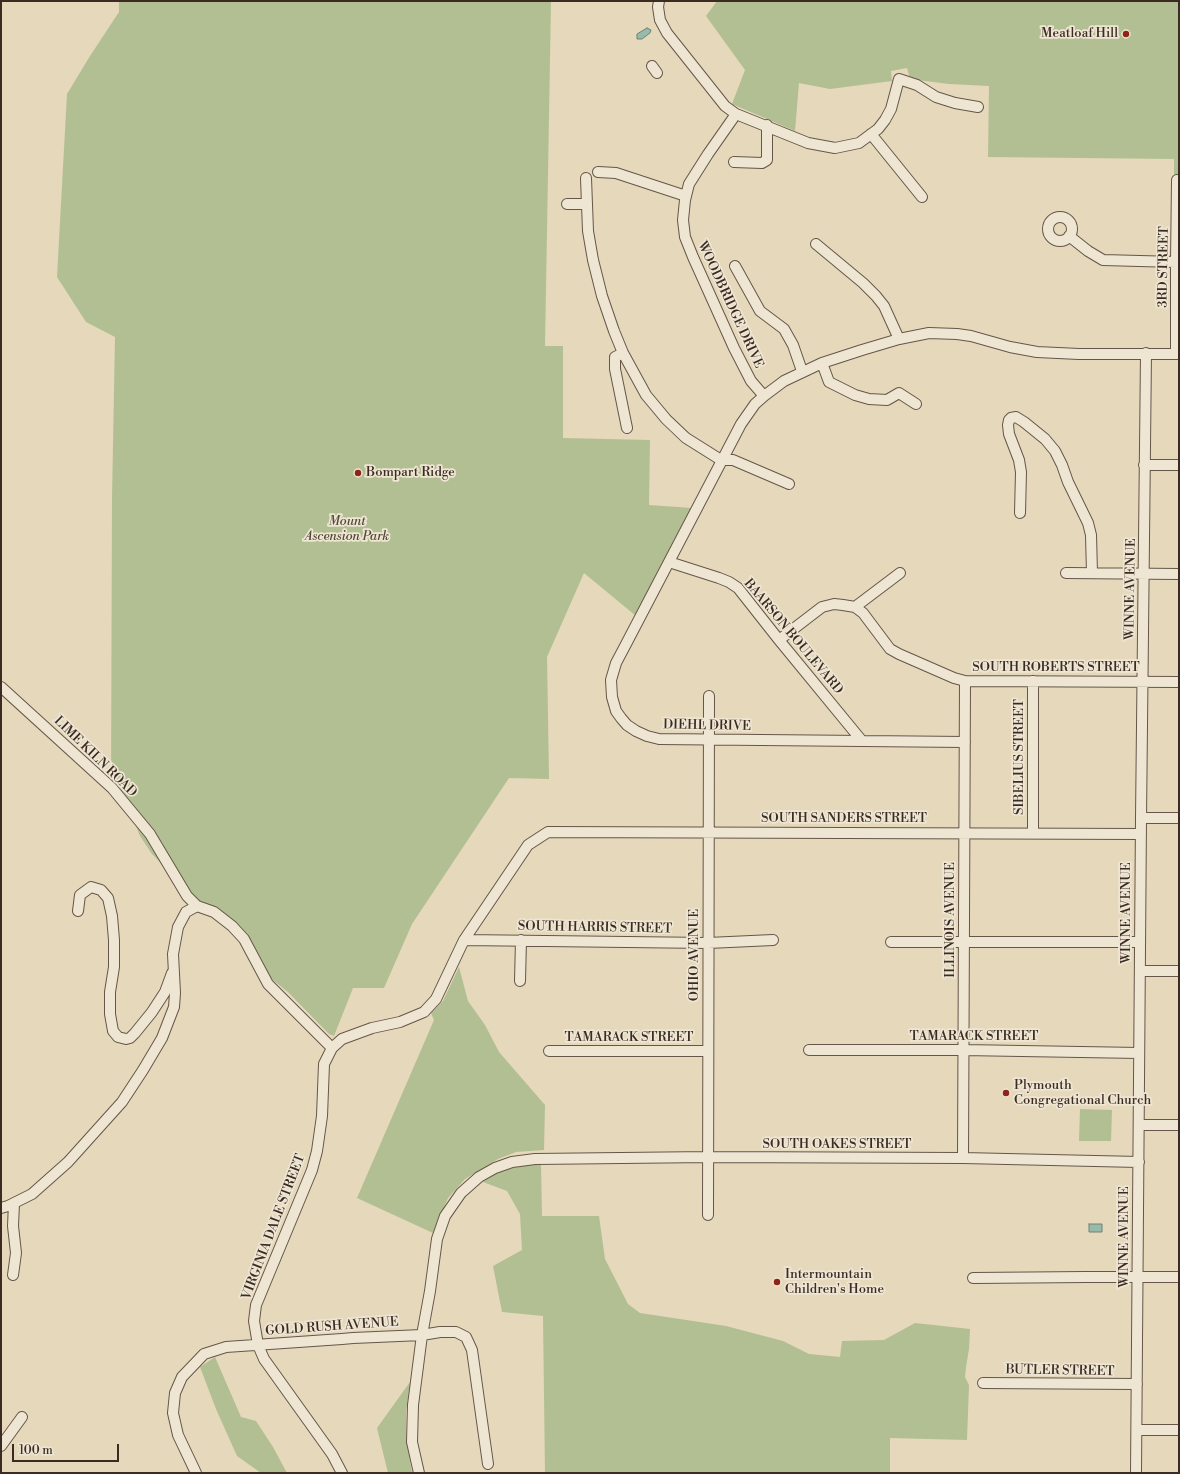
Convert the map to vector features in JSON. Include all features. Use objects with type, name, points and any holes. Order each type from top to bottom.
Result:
[{"type":"street","points":[[660,1],[658,7],[660,20],[667,33],[725,106],[736,114],[767,125],[808,143],[834,148],[859,143],[878,129],[891,109],[899,79],[917,85],[936,97],[955,103],[978,107]]},
{"type":"street","name":"WOODBRIDGE DRIVE","points":[[736,114],[689,184],[683,220],[686,237],[693,257],[751,381],[764,396]]},
{"type":"street","points":[[734,162],[762,163],[767,160],[767,125]]},
{"type":"street","points":[[871,134],[922,197]]},
{"type":"street","points":[[598,172],[616,173],[686,196]]},
{"type":"street","points":[[586,178],[588,231],[593,262],[604,303],[623,353],[646,394],[666,420],[686,438],[721,460],[733,460],[789,484]]},
{"type":"street","name":"3RD STREET","points":[[1177,180],[1178,220],[1176,262],[1178,354]]},
{"type":"street","points":[[567,204],[587,204]]},
{"type":"street","points":[[1069,236],[1088,251],[1103,260],[1176,262]]},
{"type":"street","points":[[816,244],[863,283],[876,296],[884,306],[899,339]]},
{"type":"street","points":[[735,266],[760,311],[784,329],[793,345],[802,371]]},
{"type":"street","name":"DIEHL DRIVE","points":[[965,742],[659,739],[636,731],[620,718],[616,711],[612,697],[611,680],[616,663],[741,424],[751,409],[764,396],[784,381],[802,371],[822,363],[899,339],[929,333],[971,336],[1010,347],[1037,352],[1079,354],[1178,354]]},
{"type":"street","points":[[623,353],[615,357],[615,369],[626,428]]},
{"type":"street","name":"WINNE AVENUE","points":[[1136,1473],[1140,818],[1146,354]]},
{"type":"street","points":[[822,363],[829,382],[855,395],[869,399],[887,400],[899,393],[916,404]]},
{"type":"street","points":[[1020,513],[1019,460],[1009,434],[1008,425],[1009,420],[1016,417],[1045,439],[1055,451],[1062,465],[1068,482],[1088,523],[1091,535],[1092,573]]},
{"type":"street","points":[[1144,465],[1179,465]]},
{"type":"street","name":"BAARSON BOULEVARD","points":[[668,562],[729,582],[738,588],[862,741]]},
{"type":"street","points":[[779,640],[822,607],[834,604],[855,607],[900,573]]},
{"type":"street","points":[[1066,573],[1179,574]]},
{"type":"street","name":"SOUTH ROBERTS STREET","points":[[855,607],[863,613],[890,649],[954,678],[965,681],[1179,682]]},
{"type":"street","name":"ILLINOIS AVENUE","points":[[963,1158],[965,681]]},
{"type":"street","name":"SIBELIUS STREET","points":[[1033,681],[1033,833]]},
{"type":"street","name":"LIME KILN ROAD","points":[[1,687],[112,788],[143,824],[184,891],[197,906],[214,912],[232,926],[244,939],[268,984],[332,1048]]},
{"type":"street","name":"OHIO AVENUE","points":[[708,1215],[709,696]]},
{"type":"street","points":[[1140,818],[1179,818]]},
{"type":"street","name":"SOUTH SANDERS STREET","points":[[548,832],[1140,834]]},
{"type":"street","name":"VIRGINIA DALE STREET","points":[[342,1473],[332,1454],[264,1359],[258,1345],[254,1321],[256,1305],[312,1170],[317,1151],[322,1116],[324,1064],[332,1048],[342,1039],[355,1033],[400,1022],[424,1012],[436,1000],[464,940],[528,845],[548,832]]},
{"type":"street","points":[[78,911],[80,895],[91,887],[102,890],[108,898],[112,916],[114,940],[114,967],[110,992],[110,1014],[113,1031],[118,1037],[126,1039],[130,1038],[135,1033],[152,1012],[165,992],[173,970]]},
{"type":"street","points":[[1,1208],[32,1194],[68,1162],[122,1102],[143,1070],[162,1038],[174,1008],[175,993],[173,954],[178,927],[186,912],[197,906]]},
{"type":"street","name":"SOUTH HARRIS STREET","points":[[464,940],[708,943],[773,940]]},
{"type":"street","points":[[520,982],[521,940]]},
{"type":"street","points":[[891,942],[1140,942]]},
{"type":"street","points":[[1140,971],[1179,971]]},
{"type":"street","name":"TAMARACK STREET","points":[[809,1050],[1139,1052]]},
{"type":"street","name":"TAMARACK STREET","points":[[549,1051],[708,1051]]},
{"type":"street","points":[[1139,1125],[1179,1125]]},
{"type":"street","name":"SOUTH OAKES STREET","points":[[419,1473],[412,1442],[413,1405],[437,1239],[445,1216],[461,1193],[479,1177],[512,1162],[536,1159],[708,1157],[963,1158],[1139,1162]]},
{"type":"street","points":[[14,1203],[13,1226],[16,1253],[14,1275]]},
{"type":"street","points":[[972,1278],[1179,1277]]},
{"type":"street","name":"GOLD RUSH AVENUE","points":[[196,1473],[178,1436],[173,1413],[175,1393],[182,1378],[204,1354],[226,1347],[342,1340],[353,1338],[422,1335],[440,1332],[456,1332],[466,1337],[472,1350],[488,1464]]},
{"type":"street","name":"BUTLER STREET","points":[[983,1383],[1137,1384]]},
{"type":"street","points":[[1,1446],[22,1417]]},
{"type":"street","points":[[1137,1430],[1179,1430]]},
{"type":"green space","name":"Mount Ascension Park","points":[[119,1],[551,1],[545,346],[563,346],[563,438],[650,440],[649,505],[692,508],[636,616],[584,573],[547,657],[549,779],[509,778],[412,924],[384,988],[353,988],[334,1036],[329,1034],[288,992],[269,977],[246,933],[227,915],[199,903],[152,854],[140,836],[131,814],[111,792],[112,498],[115,337],[86,322],[57,277],[67,94],[119,12]]},
{"type":"green space","points":[[717,1],[1179,1],[1179,175],[1174,175],[1174,159],[988,157],[989,86],[949,84],[910,79],[907,68],[891,71],[892,81],[830,89],[799,83],[795,131],[732,104],[745,70],[706,16]]},
{"type":"green space","points":[[459,967],[468,1001],[485,1025],[499,1052],[545,1105],[544,1150],[516,1152],[498,1159],[465,1179],[448,1198],[433,1233],[357,1198],[434,1020],[431,1013],[443,1001]]},
{"type":"green space","points":[[1080,1109],[1112,1110],[1111,1141],[1079,1141]]},
{"type":"green space","points":[[541,1164],[542,1216],[599,1216],[605,1259],[628,1304],[640,1313],[726,1326],[783,1341],[809,1354],[840,1357],[842,1341],[884,1340],[915,1323],[970,1329],[965,1377],[969,1385],[967,1440],[890,1438],[890,1473],[545,1473],[543,1316],[502,1312],[493,1266],[522,1250],[520,1214],[507,1191],[483,1182],[495,1174],[508,1169]]},
{"type":"green space","points":[[215,1357],[241,1417],[256,1421],[273,1447],[287,1473],[261,1473],[237,1456],[216,1409],[200,1367]]},
{"type":"green space","points":[[410,1382],[406,1412],[406,1437],[412,1473],[388,1473],[377,1428]]},
{"type":"shaded area","points":[[647,28],[651,30],[650,33],[642,39],[637,39],[637,34]]},
{"type":"shaded area","points":[[1089,1224],[1102,1224],[1102,1232],[1089,1232]]},
{"type":"place","name":"Meatloaf Hill","points":[[1126,34]]},
{"type":"place","name":"Bompart Ridge","points":[[358,473]]},
{"type":"place","name":"Plymouth Congregational Church","points":[[1006,1093]]},
{"type":"place","name":"Intermountain Children's Home","points":[[777,1282]]}]
